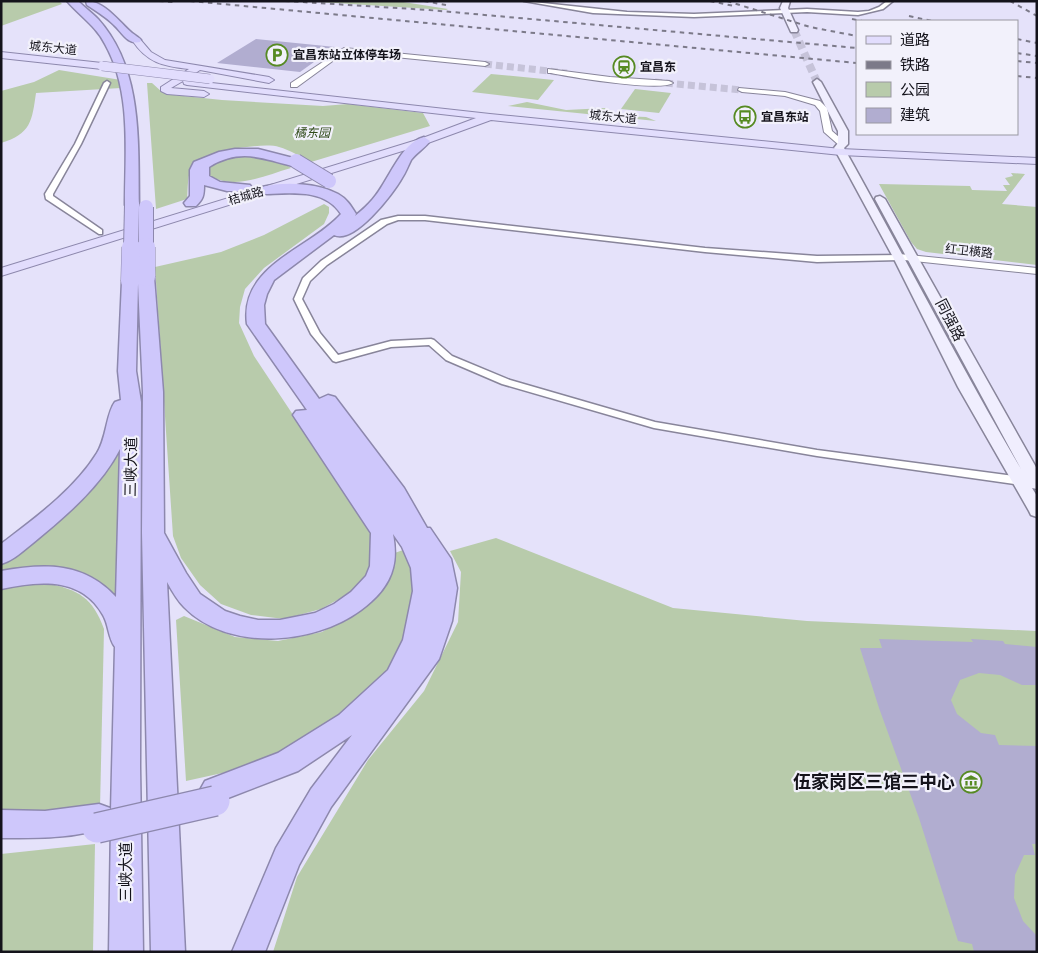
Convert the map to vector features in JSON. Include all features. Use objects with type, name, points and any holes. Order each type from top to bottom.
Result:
[{"type":"highway","name":"三峡大道","points":[[72,1],[86,12],[102,30],[122,65],[142,196]]},
{"type":"highway","name":"三峡大道","points":[[82,1],[96,13],[118,43],[130,65],[139,110],[142,196],[138,279],[127,371],[131,402],[129,660],[126,767],[126,952]]},
{"type":"highway","points":[[86,1],[118,23],[127,34],[136,40]]},
{"type":"highway","points":[[248,952],[287,858],[321,798],[426,658],[440,621],[445,588],[439,559],[396,493],[269,321],[265,309],[269,289],[279,277],[335,235],[355,224],[377,204],[395,179],[406,157],[428,136]]},
{"type":"highway","points":[[191,203],[197,197],[198,166],[214,155],[229,151],[252,150],[269,152],[294,162],[352,198],[357,207],[355,215],[335,235]]},
{"type":"highway","points":[[244,188],[220,185],[207,181],[201,175],[203,165],[220,155],[241,152],[265,154],[294,162]]},
{"type":"highway","points":[[154,533],[176,578],[196,605],[218,619],[243,628],[277,630],[308,625],[333,615],[353,604],[369,590],[381,572],[384,554],[382,533],[292,398],[256,324],[253,312],[259,289],[268,277],[342,222],[349,214],[352,208],[349,199],[327,182]]},
{"type":"highway","points":[[267,190],[295,189],[321,192],[336,200],[346,208],[349,214]]},
{"type":"highway","name":"三峡大道","points":[[138,279],[153,392],[154,533],[168,952]]},
{"type":"highway","points":[[215,796],[288,762],[349,723],[397,677],[416,640],[425,591],[423,568],[413,545],[256,324]]},
{"type":"highway","points":[[1,556],[30,534],[86,482],[106,457],[118,429],[127,371]]},
{"type":"highway","points":[[1,838],[46,837],[215,796],[283,774],[335,744],[378,709],[404,682],[421,656],[434,619],[438,589],[435,571],[422,534]]},
{"type":"highway","points":[[1,580],[22,575],[49,574],[76,578],[95,589],[115,612],[129,660]]},
{"type":"highway","points":[[1,824],[98,823]]},
{"type":"main road","points":[[787,1],[784,6],[794,30]]},
{"type":"main road","points":[[787,12],[794,1]]},
{"type":"main road","points":[[136,40],[141,50],[152,58],[198,68],[284,83],[446,105]]},
{"type":"main road","name":"城东大道","points":[[1,55],[101,69]]},
{"type":"main road","name":"城东大道","points":[[1,62],[210,79],[446,105],[532,121],[846,149],[984,156]]},
{"type":"main road","points":[[198,68],[164,89],[174,92],[324,102],[344,100]]},
{"type":"main road","points":[[101,69],[188,82],[473,115]]},
{"type":"main road","name":"同强路","points":[[817,82],[843,131],[846,149],[907,260],[948,326],[1037,484]]},
{"type":"main road","points":[[411,108],[440,116],[443,120],[428,136]]},
{"type":"main road","name":"城东大道","points":[[487,113],[502,111],[846,149]]},
{"type":"main road","name":"桔城路","points":[[1,262],[191,203],[428,136],[473,115],[487,113]]},
{"type":"main road","name":"桔城路","points":[[1,272],[267,190],[428,136],[487,113]]},
{"type":"main road","points":[[428,136],[490,123],[532,121]]},
{"type":"main road","points":[[984,156],[1037,154]]},
{"type":"main road","points":[[984,156],[1037,162]]},
{"type":"main road","name":"同强路","points":[[907,260],[965,387],[1037,511]]},
{"type":"street","points":[[526,1],[559,7],[672,15],[823,10],[862,14],[873,12],[891,1]]},
{"type":"street","points":[[284,83],[344,50],[485,64]]},
{"type":"street","points":[[551,71],[570,75],[669,83]]},
{"type":"street","points":[[99,232],[49,197],[49,194],[78,144],[106,83]]},
{"type":"street","points":[[742,90],[796,96],[820,105],[823,109],[828,132],[846,149]]},
{"type":"street","points":[[907,260],[798,257],[705,250],[426,218],[398,218],[384,222],[324,263],[306,280],[298,298],[316,334],[336,358],[391,344],[431,342],[449,358],[506,382],[654,425],[817,453],[1021,481]]},
{"type":"street","name":"红卫横路","points":[[907,260],[1037,272]]},
{"type":"street","name":"红卫横路","points":[[907,260],[1037,276]]},
{"type":"green space","points":[[1,1],[59,1],[62,4],[1,26]]},
{"type":"green space","points":[[303,1],[397,1],[448,9],[446,10]]},
{"type":"green space","points":[[59,70],[121,80],[121,88],[36,93],[31,119],[24,131],[1,143],[1,91],[34,82]]},
{"type":"green space","points":[[491,74],[554,80],[538,100],[472,92]]},
{"type":"green space","name":"橘东园","points":[[147,83],[152,83],[162,92],[174,95],[323,106],[348,104],[423,113],[430,126],[311,162],[287,150],[271,146],[248,147],[221,152],[199,160],[193,165],[189,177],[187,199],[156,209]]},
{"type":"green space","points":[[635,89],[671,93],[659,113],[621,109]]},
{"type":"green space","points":[[527,102],[566,110],[606,108],[621,116],[646,117],[656,121],[508,106]]},
{"type":"green space","points":[[241,153],[277,159],[291,168],[260,178],[239,182],[219,180],[209,176],[208,167],[213,162]]},
{"type":"green space","points":[[1011,173],[1025,174],[1002,204],[1037,207],[1037,265],[926,252],[917,249],[911,242],[879,184],[970,186],[972,190],[1007,191],[1003,185],[1010,185],[1005,178],[1013,176]]},
{"type":"green space","points":[[324,204],[329,207],[329,213],[324,224],[264,268],[245,289],[240,307],[239,323],[254,356],[378,543],[373,566],[357,589],[321,609],[284,619],[251,615],[221,604],[200,585],[181,558],[173,536],[155,267],[221,252],[264,235]]},
{"type":"green space","points":[[120,435],[117,594],[110,596],[92,579],[1,574],[1,561]]},
{"type":"green space","points":[[496,538],[673,608],[807,621],[1037,631],[1037,952],[273,952],[297,877],[368,760],[424,691],[458,622],[461,572],[450,551]]},
{"type":"green space","points":[[403,550],[412,570],[413,596],[408,634],[389,671],[340,717],[278,757],[245,768],[186,781],[176,620],[184,616],[235,637],[278,641],[322,632],[374,601],[390,578],[392,554]]},
{"type":"green space","points":[[46,583],[76,592],[83,597],[95,609],[104,629],[100,808],[1,816],[1,586]]},
{"type":"green space","points":[[95,844],[93,952],[1,952],[1,854]]},
{"type":"building","name":"宜昌东站立体停车场","points":[[256,39],[335,47],[300,72],[217,63]]},
{"type":"building","name":"伍家岗区三馆三中心","points":[[879,639],[973,642],[971,639],[1003,641],[1005,644],[1037,647],[1037,685],[1022,685],[1000,675],[979,673],[960,680],[951,700],[957,714],[981,733],[995,735],[999,745],[1037,746],[1037,844],[1032,844],[1035,855],[1024,855],[1015,875],[1014,898],[1023,921],[1037,936],[1037,952],[974,952],[972,944],[958,941],[919,818],[879,708],[860,648],[882,648]]},
{"type":"tunnel","points":[[794,30],[817,82]]},
{"type":"tunnel","points":[[485,64],[567,73]]},
{"type":"tunnel","points":[[655,82],[742,90]]},
{"type":"railway","points":[[159,1],[173,2]]},
{"type":"railway","points":[[190,1],[856,63]]},
{"type":"railway","points":[[285,1],[429,10],[856,48]]},
{"type":"railway","points":[[424,1],[446,5]]},
{"type":"railway","points":[[710,1],[734,6]]},
{"type":"railway","points":[[727,1],[810,27],[856,36]]},
{"type":"railway","points":[[1010,1],[1037,16]]},
{"type":"railway","points":[[909,16],[927,20]]},
{"type":"railway","points":[[852,19],[857,20]]},
{"type":"railway","points":[[1018,39],[1037,43]]},
{"type":"railway","points":[[1018,53],[1037,56]]},
{"type":"railway","points":[[1018,61],[1037,63]]},
{"type":"railway","points":[[1018,76],[1037,78]]},
{"type":"place","name":"宜昌东站立体停车场","points":[[277,55]]},
{"type":"place","name":"宜昌东","points":[[624,67]]},
{"type":"place","name":"宜昌东站","points":[[745,117]]},
{"type":"place","name":"伍家岗区三馆三中心","points":[[971,782]]}]
